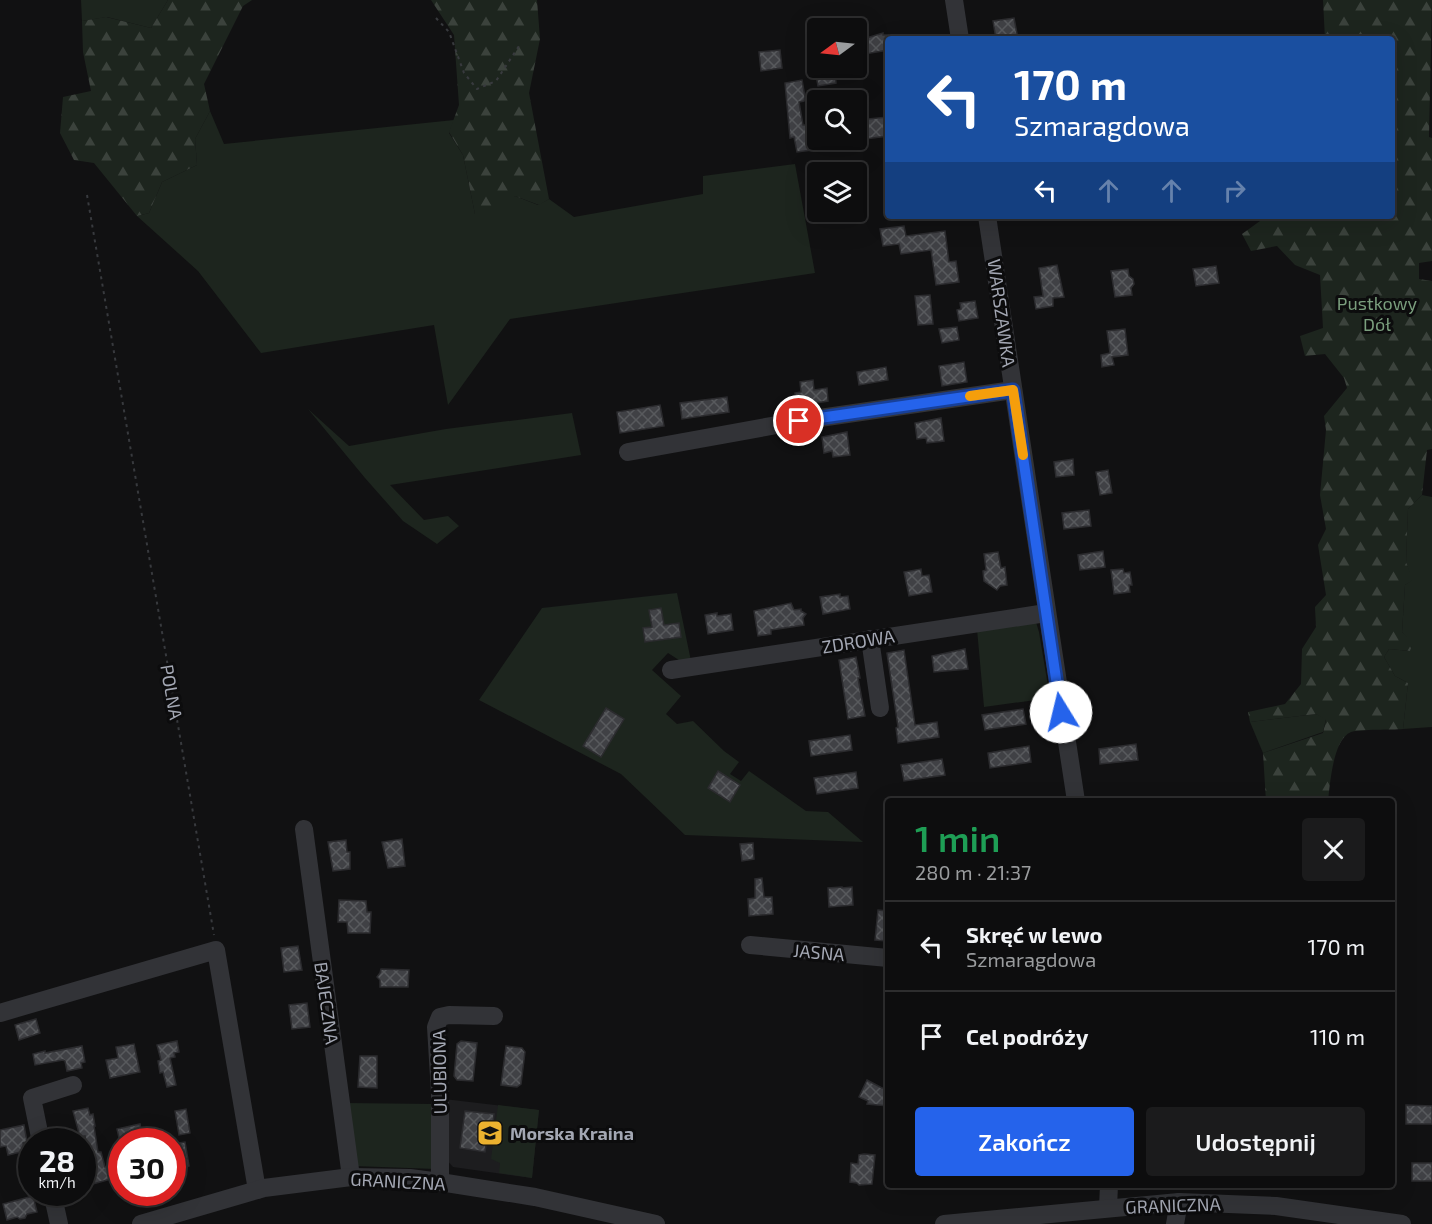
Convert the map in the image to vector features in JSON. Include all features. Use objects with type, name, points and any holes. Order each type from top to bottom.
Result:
[{"type":"street","points":[[954,0],[960,36]]},
{"type":"street","name":"WARSZAWKA","points":[[987,219],[1076,798]]},
{"type":"street","points":[[628,452],[799,421],[1013,390]]},
{"type":"street","name":"ZDROWA","points":[[671,670],[1046,613]]},
{"type":"street","points":[[870,639],[880,708]]},
{"type":"street","name":"BAJECZNA","points":[[304,830],[351,1177]]},
{"type":"street","name":"JASNA","points":[[750,945],[885,958]]},
{"type":"street","points":[[0,1013],[216,950],[257,1190]]},
{"type":"street","name":"ULUBIONA","points":[[440,1182],[440,1093],[436,1027],[440,1017],[449,1015],[494,1016]]},
{"type":"street","points":[[38,1128],[32,1098],[73,1085]]},
{"type":"street","name":"GRANICZNA","points":[[141,1224],[257,1190],[351,1177],[410,1178],[440,1182],[535,1197],[656,1224]]},
{"type":"street","points":[[1108,1208],[1109,1188]]},
{"type":"street","points":[[1175,1224],[1179,1202]]},
{"type":"street","name":"GRANICZNA","points":[[944,1224],[1179,1202],[1276,1206],[1402,1224]]},
{"type":"street","points":[[55,1206],[59,1224]]},
{"type":"path","points":[[436,18],[449,32],[464,73],[477,89],[496,81],[521,43]]},
{"type":"path","name":"POLNA","points":[[87,195],[216,950]]},
{"type":"shaded area","name":"Morska Kraina","points":[[444,1099],[539,1110],[532,1178],[453,1167],[444,1157]]},
{"type":"green space","points":[[81,0],[168,0],[151,28],[107,17],[82,21]]},
{"type":"green space","points":[[168,0],[252,0],[243,6],[204,84],[210,111],[195,139],[197,165],[162,182],[149,213],[137,216],[94,163],[74,160],[60,133],[63,97],[91,91],[83,52],[82,21],[106,17],[151,28]]},
{"type":"green space","points":[[431,0],[537,0],[540,39],[529,93],[549,199],[539,205],[515,196],[484,223],[475,214],[463,155],[449,132],[459,105],[454,35]]},
{"type":"green space","name":"Pustkowy Dół","points":[[1323,0],[1432,0],[1429,137],[1432,138],[1432,261],[1419,263],[1419,279],[1432,281],[1432,449],[1427,450],[1422,495],[1408,509],[1406,562],[1413,580],[1405,585],[1402,632],[1413,643],[1410,651],[1389,649],[1384,657],[1395,676],[1408,683],[1403,729],[1355,731],[1345,736],[1333,763],[1328,798],[1266,798],[1263,753],[1323,733],[1326,720],[1316,714],[1250,722],[1248,712],[1285,704],[1301,684],[1302,649],[1316,627],[1315,607],[1326,595],[1318,545],[1326,529],[1320,495],[1326,430],[1324,416],[1347,388],[1344,378],[1325,354],[1305,356],[1300,336],[1323,328],[1320,275],[1295,265],[1277,246],[1251,251],[1242,234],[1263,219],[1395,219],[1395,36],[1325,36]]},
{"type":"green space","points":[[210,111],[224,144],[454,120],[449,133],[463,155],[475,214],[515,196],[538,205],[549,199],[574,217],[703,194],[703,176],[795,164],[815,273],[510,319],[448,405],[434,325],[261,353],[198,271],[137,216],[149,213],[162,182],[197,165],[195,139]]},
{"type":"green space","points":[[308,409],[349,446],[446,429],[572,413],[581,455],[390,485],[424,520],[448,516],[459,526],[437,544],[403,521]]},
{"type":"green space","points":[[1422,495],[1432,497],[1432,727],[1403,729],[1408,683],[1395,676],[1384,657],[1389,649],[1410,651],[1412,644],[1402,632],[1405,585],[1412,580],[1406,562],[1408,509]]},
{"type":"green space","points":[[677,593],[691,661],[682,662],[668,653],[652,670],[681,696],[666,714],[677,724],[693,721],[739,762],[730,774],[741,781],[749,771],[806,811],[828,812],[863,842],[685,835],[621,774],[479,700],[542,608]]},
{"type":"green space","points":[[1036,622],[1050,698],[984,707],[977,629]]},
{"type":"green space","points":[[1316,714],[1326,719],[1323,732],[1263,753],[1250,722]]},
{"type":"green space","points":[[345,1103],[433,1104],[435,1169],[354,1166]]},
{"type":"green space","points":[[498,1105],[539,1110],[532,1178],[499,1173],[500,1163],[491,1159]]},
{"type":"building","points":[[1014,18],[1017,36],[996,36],[993,21]]},
{"type":"building","points":[[883,33],[883,35],[888,35],[885,36],[885,51],[867,54],[867,38]]},
{"type":"building","points":[[780,50],[782,68],[761,71],[759,52]]},
{"type":"building","points":[[817,78],[836,78],[836,83],[818,86]]},
{"type":"building","points":[[802,80],[805,97],[804,101],[799,102],[803,125],[807,125],[807,150],[812,150],[797,152],[794,137],[790,138],[785,83]]},
{"type":"building","points":[[867,117],[868,119],[885,117],[885,136],[867,139]]},
{"type":"building","points":[[904,226],[906,236],[945,231],[949,262],[956,261],[959,282],[936,285],[931,250],[901,254],[899,244],[883,246],[880,229]]},
{"type":"building","points":[[1057,265],[1064,297],[1053,298],[1053,306],[1036,309],[1034,297],[1043,296],[1039,268]]},
{"type":"building","points":[[1216,266],[1219,283],[1196,286],[1193,269]]},
{"type":"building","points":[[1128,269],[1134,284],[1131,288],[1132,295],[1115,297],[1111,271]]},
{"type":"building","points":[[930,295],[933,324],[918,325],[915,296]]},
{"type":"building","points":[[975,301],[978,318],[959,321],[957,310],[961,309],[960,303]]},
{"type":"building","points":[[957,327],[959,340],[942,343],[939,329]]},
{"type":"building","points":[[1125,329],[1128,355],[1112,357],[1114,365],[1102,367],[1101,355],[1110,353],[1107,331]]},
{"type":"building","points":[[964,362],[967,382],[942,386],[939,366]]},
{"type":"building","points":[[886,367],[888,380],[859,385],[857,372]]},
{"type":"building","points":[[813,380],[814,390],[827,388],[828,401],[797,406],[795,393],[801,392],[800,382]]},
{"type":"building","points":[[727,397],[729,412],[682,419],[680,403]]},
{"type":"building","points":[[660,405],[664,426],[620,433],[617,412]]},
{"type":"building","points":[[941,418],[944,441],[927,443],[926,438],[917,439],[915,423]]},
{"type":"building","points":[[847,432],[850,455],[833,457],[832,451],[824,453],[822,437]]},
{"type":"building","points":[[1073,459],[1074,475],[1056,477],[1054,462]]},
{"type":"building","points":[[1108,470],[1112,493],[1100,495],[1096,472]]},
{"type":"building","points":[[1089,510],[1091,526],[1064,529],[1062,513]]},
{"type":"building","points":[[1103,551],[1105,567],[1080,570],[1078,555]]},
{"type":"building","points":[[998,552],[1001,568],[1005,567],[1007,585],[1000,586],[997,590],[984,581],[983,571],[986,570],[984,554]]},
{"type":"building","points":[[921,569],[922,576],[929,575],[932,592],[909,596],[904,572]]},
{"type":"building","points":[[1123,569],[1124,573],[1130,572],[1132,585],[1129,585],[1130,592],[1114,594],[1111,570]]},
{"type":"building","points":[[840,594],[840,597],[848,596],[850,609],[823,614],[820,597]]},
{"type":"building","points":[[791,603],[794,610],[801,609],[806,614],[803,618],[804,625],[771,630],[771,634],[758,636],[754,611]]},
{"type":"building","points":[[661,608],[664,625],[679,623],[681,637],[645,642],[643,628],[652,627],[649,610]]},
{"type":"building","points":[[717,613],[717,616],[731,614],[733,630],[708,634],[705,615]]},
{"type":"building","points":[[965,649],[968,669],[934,672],[932,656]]},
{"type":"building","points":[[904,650],[915,725],[937,722],[939,737],[898,743],[896,728],[898,727],[887,653]]},
{"type":"building","points":[[856,657],[865,716],[848,719],[839,660]]},
{"type":"building","points":[[606,708],[624,719],[601,757],[583,746]]},
{"type":"building","points":[[1023,709],[1026,724],[985,730],[982,715]]},
{"type":"building","points":[[850,735],[852,750],[811,756],[809,741]]},
{"type":"building","points":[[1136,744],[1138,760],[1100,764],[1099,749]]},
{"type":"building","points":[[1029,746],[1031,762],[990,768],[988,753]]},
{"type":"building","points":[[942,759],[945,775],[904,781],[901,765]]},
{"type":"building","points":[[718,771],[740,785],[730,802],[708,788]]},
{"type":"building","points":[[856,772],[858,788],[817,794],[814,778]]},
{"type":"building","points":[[402,839],[405,866],[388,868],[382,842]]},
{"type":"building","points":[[346,840],[347,852],[350,852],[350,869],[333,871],[328,842]]},
{"type":"building","points":[[753,843],[754,859],[742,861],[740,844]]},
{"type":"building","points":[[762,878],[764,897],[772,897],[773,914],[749,916],[748,899],[755,898],[755,879]]},
{"type":"building","points":[[852,887],[853,905],[829,907],[828,888]]},
{"type":"building","points":[[339,900],[366,901],[367,912],[371,912],[370,933],[348,933],[347,922],[338,922]]},
{"type":"building","points":[[878,910],[885,911],[885,941],[875,940]]},
{"type":"building","points":[[298,946],[302,970],[284,972],[281,948]]},
{"type":"building","points":[[381,969],[409,970],[408,987],[380,987],[380,980],[377,977]]},
{"type":"building","points":[[307,1003],[310,1027],[292,1029],[289,1005]]},
{"type":"building","points":[[36,1019],[40,1033],[19,1040],[15,1025]]},
{"type":"building","points":[[177,1041],[179,1052],[174,1053],[175,1057],[170,1058],[176,1085],[167,1087],[163,1072],[160,1073],[158,1061],[161,1060],[157,1045]]},
{"type":"building","points":[[461,1041],[477,1043],[473,1081],[457,1080],[454,1076],[457,1044]]},
{"type":"building","points":[[134,1044],[140,1072],[110,1078],[106,1060],[118,1058],[116,1047]]},
{"type":"building","points":[[82,1046],[85,1062],[81,1063],[82,1068],[67,1071],[63,1060],[35,1065],[33,1054]]},
{"type":"building","points":[[506,1046],[522,1048],[525,1052],[521,1084],[517,1087],[501,1085]]},
{"type":"building","points":[[360,1056],[377,1056],[377,1088],[358,1087]]},
{"type":"building","points":[[867,1080],[885,1088],[885,1106],[867,1104],[868,1101],[859,1097]]},
{"type":"building","points":[[1406,1105],[1432,1106],[1432,1124],[1406,1124]]},
{"type":"building","points":[[88,1108],[90,1115],[93,1114],[94,1128],[78,1128],[73,1111]]},
{"type":"building","points":[[186,1109],[190,1133],[186,1134],[186,1128],[178,1128],[175,1111]]},
{"type":"building","points":[[465,1111],[494,1114],[492,1131],[488,1131],[485,1152],[460,1148]]},
{"type":"building","points":[[140,1124],[141,1128],[122,1128]]},
{"type":"building","points":[[24,1125],[25,1128],[18,1128],[18,1153],[8,1155],[6,1146],[0,1147],[0,1130]]},
{"type":"building","points":[[96,1139],[98,1152],[101,1152],[105,1167],[108,1166],[108,1180],[96,1183]]},
{"type":"building","points":[[186,1148],[189,1166],[186,1167]]},
{"type":"building","points":[[859,1155],[875,1155],[872,1184],[859,1185],[850,1182],[851,1163],[858,1164]]},
{"type":"building","points":[[1412,1163],[1432,1163],[1432,1181],[1412,1181]]},
{"type":"building","points":[[18,1200],[18,1206],[36,1206],[37,1212],[27,1214],[25,1218],[17,1217],[7,1220],[3,1204]]},
{"type":"slow traffic","points":[[970,396],[1013,390],[1023,455]]},
{"type":"place","name":"Morska Kraina","points":[[490,1133]]},
{"type":"route","points":[[799,421],[1013,390],[1061,712]]}]
